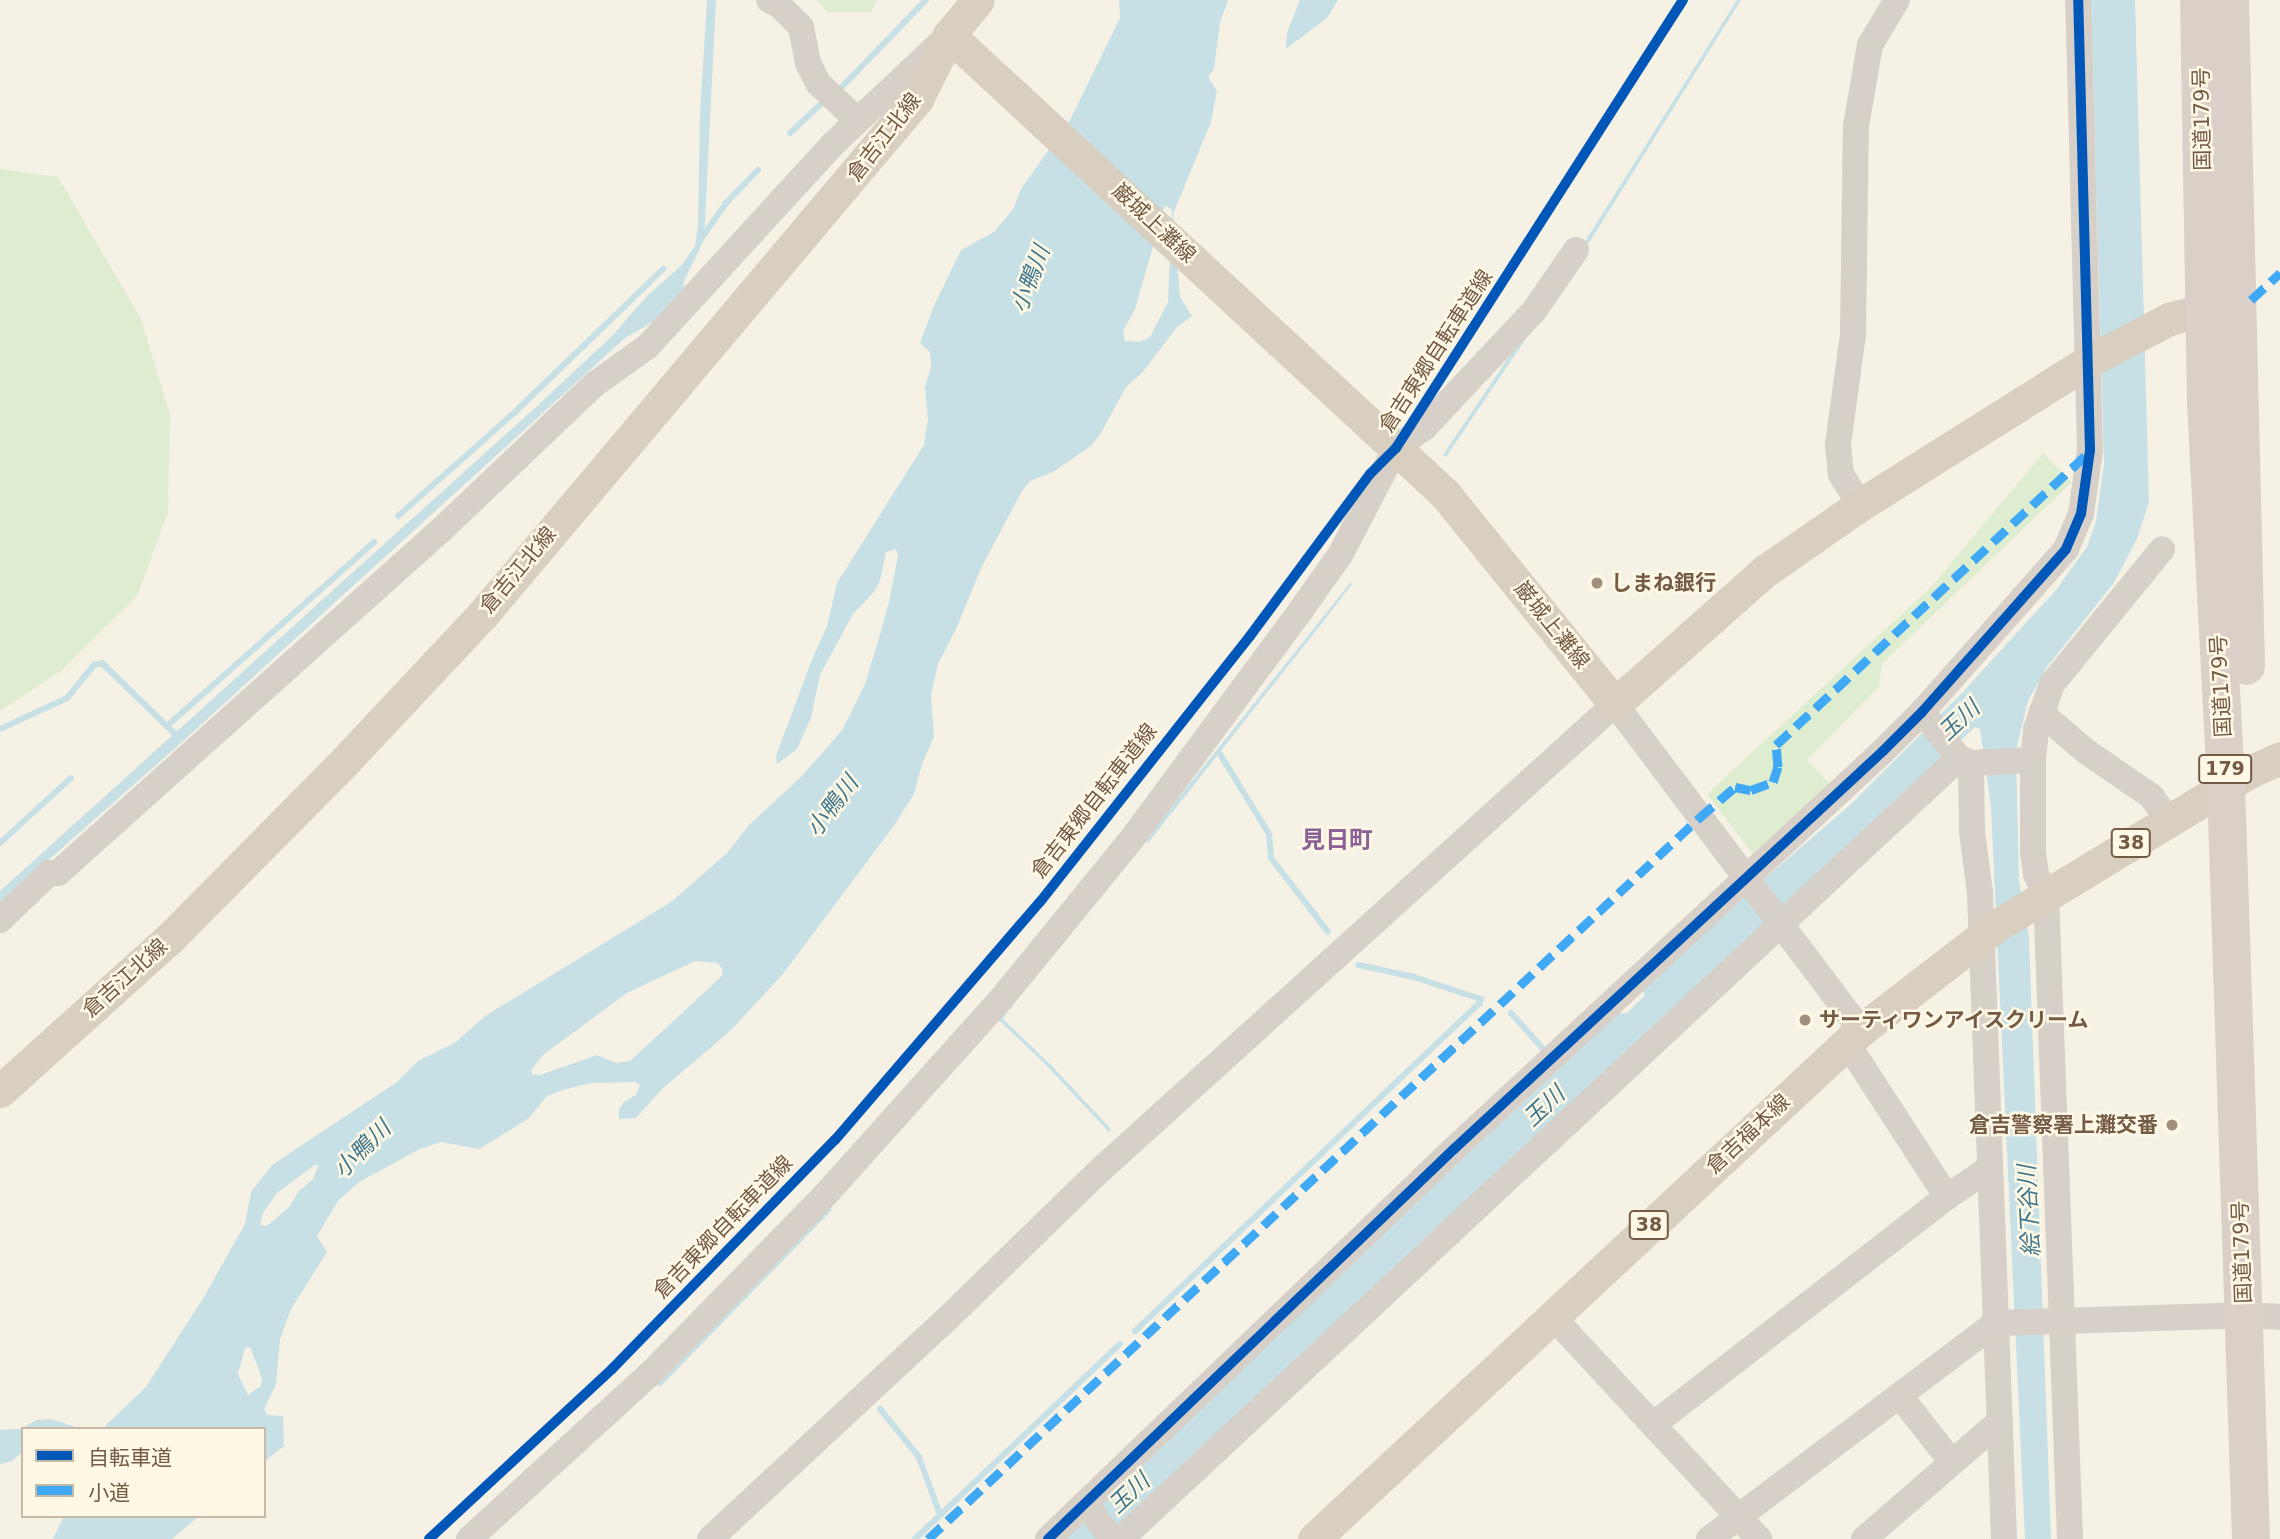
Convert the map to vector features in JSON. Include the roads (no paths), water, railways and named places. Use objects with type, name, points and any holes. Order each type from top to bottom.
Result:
[{"type":"highway","name":"国道179号","points":[[2199,0],[2251,772],[2264,1317],[2277,1539]]},
{"type":"highway","name":"国道179号","points":[[2221,309],[2230,0]]},
{"type":"highway","name":"国道179号","points":[[2251,1539],[2264,1317]]},
{"type":"main road","name":"倉吉江北線","points":[[0,1091],[169,939],[345,761],[482,614],[916,99],[949,35],[978,0]]},
{"type":"main road","name":"巌城上灘線","points":[[949,35],[1445,494],[1615,704]]},
{"type":"main road","points":[[1615,704],[1765,571],[1860,505],[2090,360],[2169,319],[2221,309]]},
{"type":"main road","name":"倉吉福本線","points":[[1314,1539],[1551,1315],[1854,1036],[1988,932],[2041,896],[2251,772]]},
{"type":"street","points":[[769,0],[779,5],[801,27],[808,63],[818,83],[858,121]]},
{"type":"street","points":[[1860,505],[1841,474],[1839,444],[1853,334],[1856,127],[1870,46],[1896,0]]},
{"type":"street","points":[[1048,1539],[1444,1159],[1750,880],[1922,712],[2066,549],[2081,514],[2089,479],[2090,360],[2078,0]]},
{"type":"street","points":[[0,920],[49,873],[58,873],[440,531],[595,384],[648,346],[832,145],[949,35]]},
{"type":"street","points":[[469,1539],[651,1373],[828,1193],[1002,998],[1131,840],[1340,555],[1391,442],[1424,428],[1534,311],[1576,250]]},
{"type":"street","points":[[2070,1539],[2055,1320],[2041,896],[2033,852],[2033,760],[2041,713],[2052,684],[2162,549]]},
{"type":"street","points":[[710,1539],[948,1318],[1096,1174],[1615,704],[1699,818],[1780,919],[1854,1036],[1947,1197]]},
{"type":"street","points":[[1922,712],[1965,760],[1980,893],[1988,932],[1989,1169],[2003,1322],[2000,1421],[2004,1539]]},
{"type":"street","points":[[2041,713],[2087,752],[2151,796],[2169,821]]},
{"type":"street","points":[[1121,1539],[1780,919],[1965,760],[2033,760]]},
{"type":"street","points":[[1654,1424],[1947,1197],[1989,1169]]},
{"type":"street","points":[[1551,1315],[1759,1539]]},
{"type":"street","points":[[1709,1539],[2003,1322],[2264,1317]]},
{"type":"street","points":[[1900,1396],[1951,1461]]},
{"type":"street","points":[[1864,1539],[2000,1421]]},
{"type":"street","points":[[1086,1505],[1112,1539]]},
{"type":"water","points":[[707,0],[716,0],[704,240],[684,281],[683,294],[656,320],[625,338],[182,742],[0,903],[0,891],[537,406],[611,337],[648,295],[681,266],[695,246],[698,225],[700,114]]},
{"type":"water","name":"小鴨川","points":[[1119,0],[1228,0],[1220,22],[1214,69],[1208,77],[1217,91],[1211,122],[1173,214],[1180,297],[1192,316],[1177,327],[1142,373],[1126,387],[1092,445],[1053,472],[1030,481],[1022,491],[981,568],[957,627],[938,664],[931,695],[934,737],[922,764],[914,794],[893,827],[783,974],[729,1032],[662,1089],[636,1118],[619,1119],[619,1110],[624,1102],[636,1095],[640,1085],[636,1082],[591,1083],[563,1090],[547,1096],[528,1119],[479,1149],[441,1142],[420,1149],[359,1182],[338,1201],[317,1236],[327,1252],[291,1309],[280,1339],[276,1384],[264,1409],[267,1415],[283,1416],[284,1446],[266,1460],[266,1427],[104,1427],[146,1387],[204,1297],[245,1224],[251,1192],[272,1165],[397,1082],[418,1061],[456,1042],[485,1016],[671,902],[727,853],[750,824],[802,776],[843,729],[865,684],[879,638],[898,556],[896,549],[886,552],[880,581],[874,592],[853,614],[820,675],[811,718],[797,749],[777,764],[776,756],[827,626],[837,583],[924,445],[928,419],[925,387],[931,367],[930,352],[920,343],[933,308],[961,250],[994,232],[1013,209],[1021,189],[1070,120],[1120,18]],"holes":[[[1165,205],[1172,210],[1168,302],[1150,337],[1140,342],[1125,341],[1123,331],[1135,309]],[[695,961],[718,963],[723,970],[721,977],[630,1061],[616,1063],[597,1055],[540,1075],[532,1074],[531,1070],[544,1054],[627,993]],[[316,1164],[318,1166],[313,1179],[299,1191],[289,1207],[267,1226],[260,1225],[263,1213],[277,1193]],[[250,1347],[262,1378],[261,1386],[248,1395],[238,1374],[245,1348]]]},
{"type":"water","points":[[1300,0],[1338,0],[1327,18],[1286,49],[1287,33]]},
{"type":"water","points":[[1737,0],[1741,0],[1567,278],[1446,457],[1443,455],[1567,270]]},
{"type":"water","points":[[2091,0],[2135,0],[2149,502],[2137,539],[2113,584],[2047,667],[2028,701],[2016,751],[2019,880],[2029,938],[2051,1539],[2025,1539],[1991,806],[1980,729],[1975,727],[1105,1539],[1063,1539],[1378,1238],[1619,1013],[1626,1014],[1644,996],[1644,988],[1734,905],[1850,805],[1962,693],[2056,590],[2087,547],[2096,521],[2104,464]]},
{"type":"water","points":[[1351,582],[1319,627],[1148,843],[1146,840],[1180,796]]},
{"type":"water","points":[[1006,1009],[1008,1011],[1003,1019],[1052,1066],[1111,1129],[1109,1132],[1047,1066],[1000,1021],[995,1021]]},
{"type":"water","points":[[829,1207],[832,1210],[660,1387],[658,1384]]},
{"type":"water","points":[[51,1419],[76,1427],[24,1427],[37,1420]]},
{"type":"water","points":[[20,1429],[21,1453],[12,1461],[0,1464],[0,1430]]},
{"type":"water","points":[[63,1518],[197,1518],[172,1539],[53,1539]]},
{"type":"waterway","points":[[838,91],[926,0]]},
{"type":"waterway","points":[[790,133],[825,100]]},
{"type":"waterway","points":[[701,239],[726,203],[758,170]]},
{"type":"waterway","points":[[398,516],[515,412],[663,269]]},
{"type":"waterway","points":[[167,726],[374,542]]},
{"type":"waterway","points":[[0,729],[67,698],[94,665],[102,663],[177,736]]},
{"type":"waterway","points":[[1220,754],[1269,834],[1271,858],[1328,932]]},
{"type":"waterway","points":[[0,843],[71,778]]},
{"type":"waterway","points":[[1135,1331],[1480,1003],[1481,999],[1414,977],[1358,965]]},
{"type":"waterway","points":[[1511,1013],[1545,1051]]},
{"type":"waterway","points":[[915,1539],[1120,1344]]},
{"type":"waterway","points":[[880,1409],[919,1457],[939,1512]]},
{"type":"place","name":"しまね銀行","points":[[1597,583]]},
{"type":"place","name":"サーティワンアイスクリーム","points":[[1805,1020]]},
{"type":"place","name":"倉吉警察署上灘交番","points":[[2172,1125]]},
{"type":"district","name":"見日町","points":[[1337,841]]},
{"type":"water label","name":"玉川","points":[[1959,720]]},
{"type":"water label","name":"玉川","points":[[1544,1106]]},
{"type":"water label","name":"絵下谷川","points":[[2029,1211]]},
{"type":"water label","name":"玉川","points":[[1129,1493]]}]
